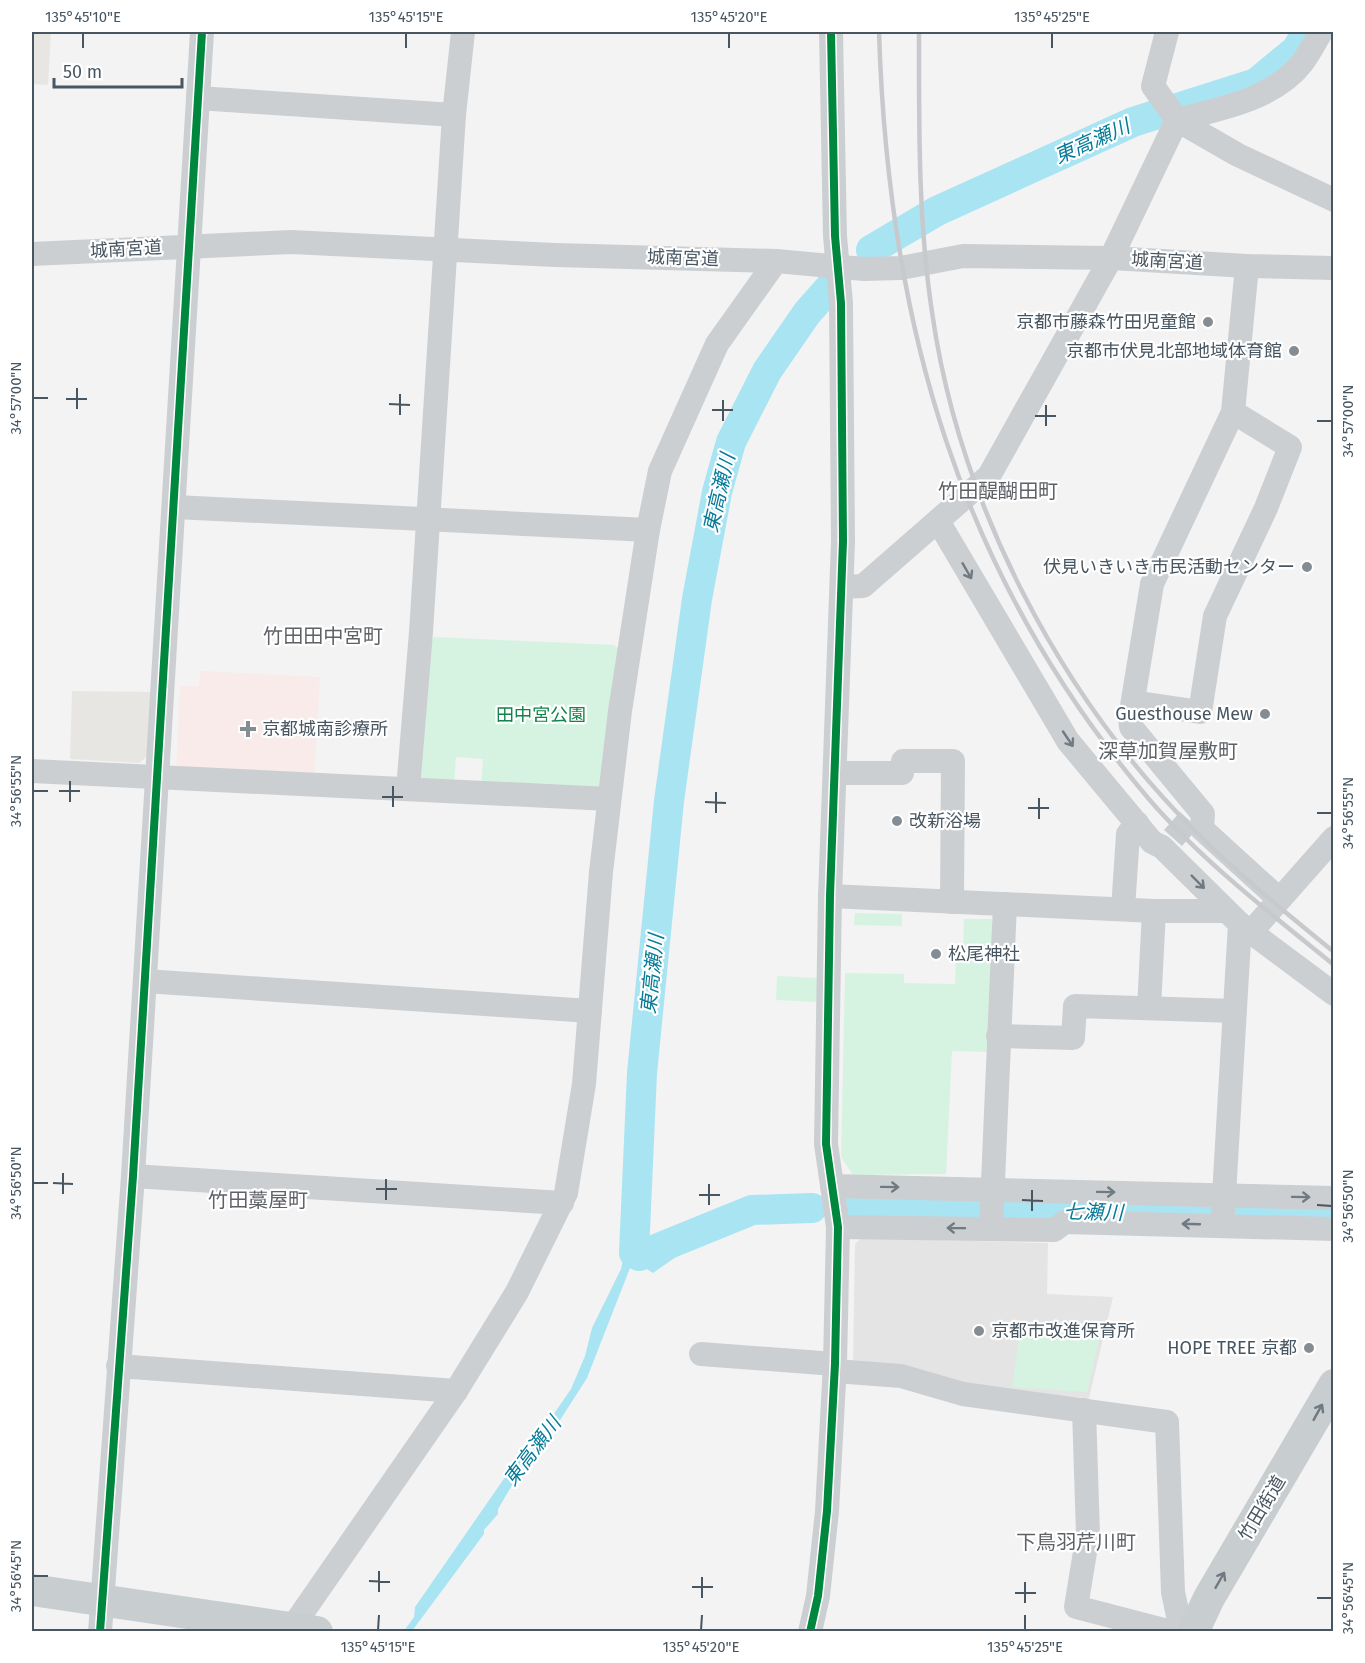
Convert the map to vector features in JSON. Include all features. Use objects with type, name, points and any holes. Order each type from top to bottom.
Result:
[{"type":"main road","name":"竹田街道","points":[[1192,1632],[1209,1598],[1334,1385]]},
{"type":"main road","points":[[32,1590],[299,1630]]},
{"type":"street","points":[[100,1632],[133,1176],[202,32]]},
{"type":"street","points":[[408,789],[429,520],[454,115],[463,32]]},
{"type":"street","points":[[810,1632],[818,1596],[827,1511],[835,1367],[838,1227],[826,1144],[830,896],[842,587],[838,264],[835,236],[831,32]]},
{"type":"street","points":[[1167,32],[1153,86],[1159,98],[1176,119],[1238,155],[1334,200]]},
{"type":"street","points":[[1176,119],[1242,102],[1279,84],[1301,64],[1321,32]]},
{"type":"street","points":[[198,98],[454,115]]},
{"type":"street","points":[[842,587],[863,586],[989,476],[1111,258],[1176,119]]},
{"type":"street","name":"城南宮道","points":[[32,254],[291,243],[776,261],[838,264],[864,269],[902,268],[963,256],[1111,258],[1246,266],[1334,268]]},
{"type":"street","points":[[299,1630],[456,1390],[517,1292],[566,1193],[579,1126],[609,799],[648,530],[660,471],[717,344],[776,261]]},
{"type":"street","points":[[1246,266],[1233,411],[1152,584],[1131,727],[1191,811],[1203,814],[1202,829],[1279,899]]},
{"type":"street","points":[[1133,702],[1200,712],[1215,616],[1266,508],[1290,447],[1233,411]]},
{"type":"street","points":[[175,507],[648,530]]},
{"type":"street","points":[[938,521],[1068,741],[1152,842],[1167,842],[1239,922],[1334,994]]},
{"type":"street","points":[[835,773],[902,773],[903,761],[953,761],[952,902]]},
{"type":"street","points":[[32,771],[609,799]]},
{"type":"street","points":[[1123,909],[1128,834],[1137,824]]},
{"type":"street","points":[[830,896],[1123,909],[1239,922],[1279,899],[1334,838]]},
{"type":"street","points":[[991,1210],[1005,904]]},
{"type":"street","points":[[1149,1008],[1154,911]]},
{"type":"street","points":[[1223,1211],[1239,922]]},
{"type":"street","points":[[145,981],[590,1011]]},
{"type":"street","points":[[998,1036],[1073,1038],[1075,1006],[1235,1011]]},
{"type":"street","points":[[133,1176],[562,1203]]},
{"type":"street","points":[[832,1186],[991,1210],[1054,1230],[1066,1208]]},
{"type":"street","points":[[1223,1211],[1334,1198]]},
{"type":"street","points":[[838,1227],[991,1210],[1066,1208],[1223,1211],[1334,1229]]},
{"type":"street","points":[[700,1354],[901,1376],[963,1394],[1167,1422],[1173,1592],[1178,1616],[1187,1632]]},
{"type":"street","points":[[118,1366],[456,1390]]},
{"type":"street","points":[[1084,1410],[1089,1534],[1076,1606],[1172,1632]]},
{"type":"shaded area","points":[[32,32],[51,32],[48,85],[32,84]]},
{"type":"shaded area","name":"京都城南診療所","points":[[200,671],[320,677],[314,777],[176,771],[180,686],[199,686]]},
{"type":"shaded area","points":[[72,691],[154,692],[151,753],[139,763],[70,759]]},
{"type":"shaded area","name":"京都市改進保育所","points":[[861,1238],[1048,1243],[1047,1294],[1113,1297],[1089,1398],[1035,1396],[853,1365],[855,1244]]},
{"type":"green space","name":"田中宮公園","points":[[434,637],[614,645],[622,651],[606,783],[596,792],[481,786],[483,759],[456,757],[454,784],[426,783],[421,777],[427,646]]},
{"type":"green space","points":[[855,913],[902,914],[902,926],[854,925]]},
{"type":"green space","points":[[964,919],[992,919],[992,950],[963,950]]},
{"type":"green space","points":[[956,958],[992,959],[991,1052],[952,1051],[946,1174],[853,1175],[841,1157],[845,973],[904,974],[904,983],[955,984]]},
{"type":"green space","points":[[777,976],[819,978],[818,1002],[776,1000]]},
{"type":"green space","points":[[1039,1322],[1103,1323],[1087,1392],[1012,1387],[1020,1331],[1031,1331]]},
{"type":"water","points":[[632,1212],[641,1214],[648,1244],[651,1245],[670,1232],[683,1252],[653,1273],[642,1266],[630,1268],[587,1378],[523,1478],[517,1477],[498,1509],[498,1514],[484,1530],[484,1534],[412,1631],[404,1631],[414,1617],[415,1607],[510,1470],[531,1447],[571,1389],[585,1356],[592,1328],[621,1269],[625,1252],[626,1217]]},
{"type":"waterway","name":"東高瀬川","points":[[871,250],[937,211],[1133,122],[1256,83],[1296,50],[1307,32]]},
{"type":"waterway","name":"東高瀬川","points":[[634,1253],[642,1073],[669,801],[697,599],[717,492],[731,442],[767,371],[807,313],[830,287]]},
{"type":"waterway","name":"七瀬川","points":[[639,1256],[752,1210],[812,1208]]},
{"type":"waterway","name":"七瀬川","points":[[852,1208],[1334,1215]]},
{"type":"tunnel","points":[[1173,838],[1189,820]]},
{"type":"railway","points":[[879,32],[885,139],[898,242],[918,342],[946,439],[982,533],[1027,624],[1082,713],[1148,798],[1214,865],[1334,965]]},
{"type":"railway","points":[[919,32],[922,207],[932,312],[945,383],[965,454],[991,524],[1022,591],[1058,656],[1099,718],[1145,776],[1194,830],[1227,862],[1334,952]]},
{"type":"cycle path","points":[[100,1632],[133,1176],[202,32]]},
{"type":"cycle path","points":[[810,1632],[818,1596],[827,1511],[835,1364],[838,1227],[826,1144],[830,896],[843,541],[841,303],[835,236],[831,32]]},
{"type":"place","name":"京都市藤森竹田児童館","points":[[1208,322]]},
{"type":"place","name":"京都市伏見北部地域体育館","points":[[1294,351]]},
{"type":"place","name":"伏見いきいき市民活動センター","points":[[1307,567]]},
{"type":"place","name":"Guesthouse Mew","points":[[1265,714]]},
{"type":"place","name":"京都城南診療所","points":[[248,729]]},
{"type":"place","name":"改新浴場","points":[[897,821]]},
{"type":"place","name":"松尾神社","points":[[936,954]]},
{"type":"place","name":"京都市改進保育所","points":[[979,1331]]},
{"type":"place","name":"HOPE TREE 京都","points":[[1309,1348]]},
{"type":"district","name":"竹田醍醐田町","points":[[998,491]]},
{"type":"district","name":"竹田田中宮町","points":[[323,636]]},
{"type":"district","name":"深草加賀屋敷町","points":[[1168,751]]},
{"type":"district","name":"竹田藁屋町","points":[[258,1200]]},
{"type":"district","name":"下鳥羽芹川町","points":[[1076,1542]]}]
